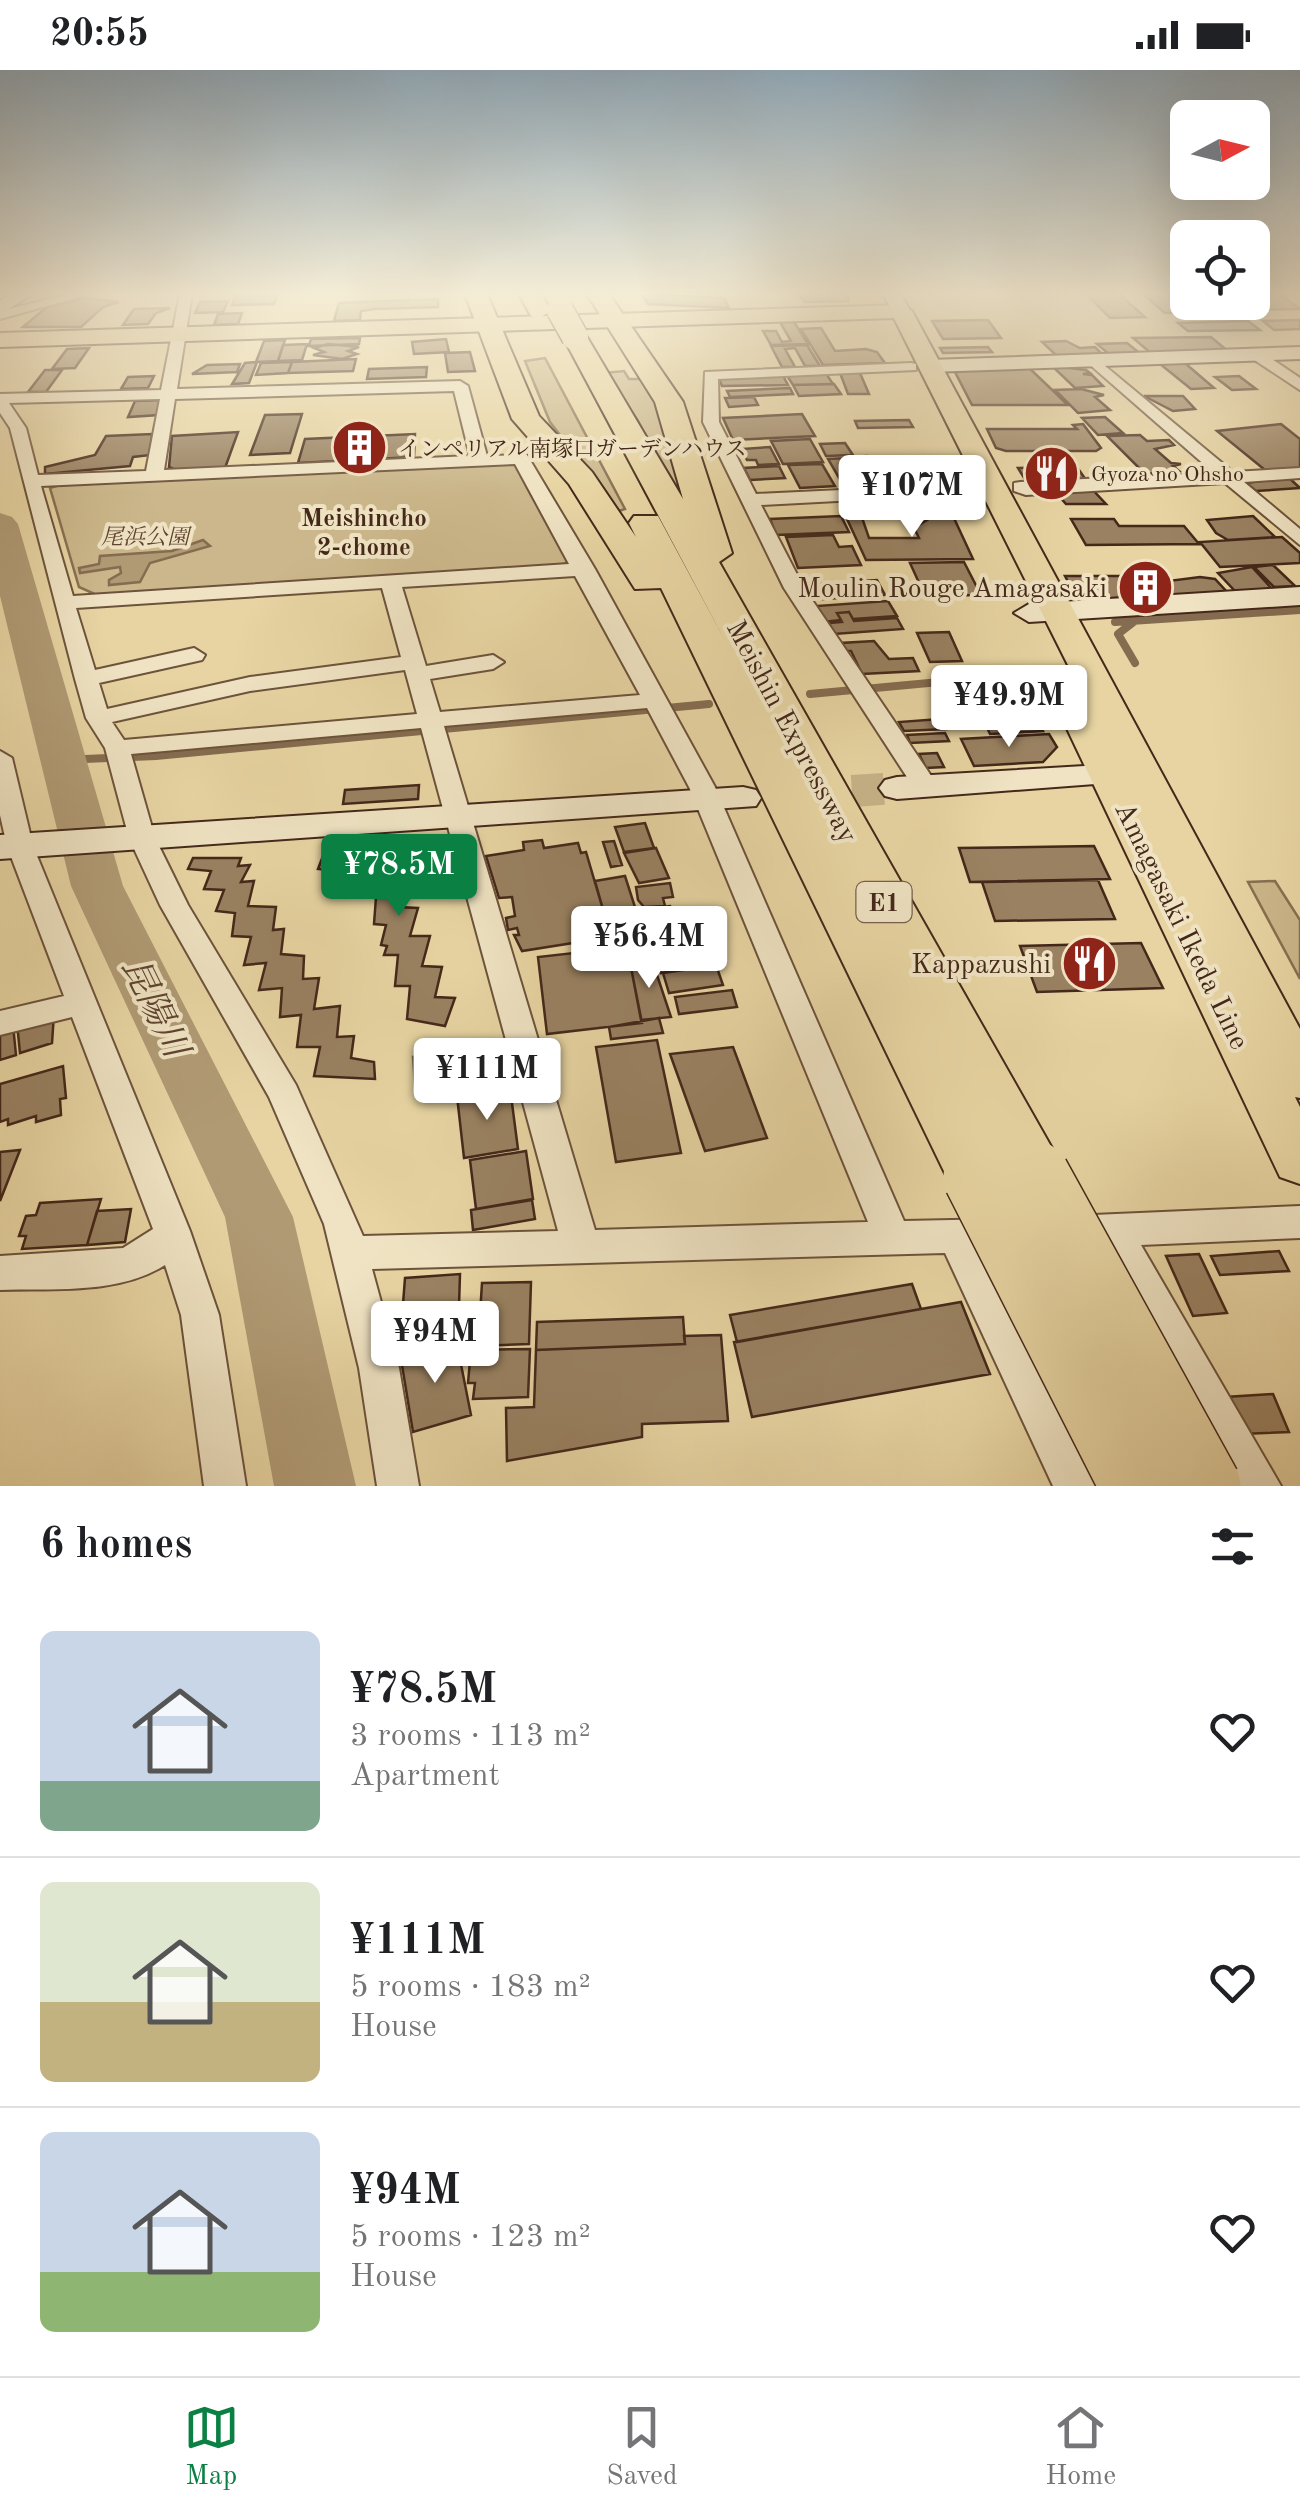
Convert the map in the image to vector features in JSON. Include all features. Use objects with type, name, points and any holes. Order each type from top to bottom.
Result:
[{"type":"highway","name":"E1","points":[[502,360],[526,419],[581,480],[712,686],[755,740]]},
{"type":"highway","name":"Meishin Expressway","points":[[573,360],[755,740],[1135,1486]]},
{"type":"highway","name":"Meishin Expressway","points":[[579,360],[737,625],[802,753],[990,1197],[1206,1486]]},
{"type":"highway","name":"E1","points":[[641,360],[669,402],[737,625]]},
{"type":"main road","name":"Amagasaki Ikeda Line","points":[[917,360],[1124,773],[1300,1161]]},
{"type":"main road","name":"Amagasaki Ikeda Line","points":[[920,366],[969,489],[1042,613]]},
{"type":"main road","name":"Amagasaki Ikeda Line","points":[[1124,773],[1300,1078]]},
{"type":"street","points":[[154,474],[175,360]]},
{"type":"street","points":[[1091,360],[710,375],[713,432],[794,588],[859,689],[911,787],[1124,773]]},
{"type":"street","points":[[1093,360],[1300,539]]},
{"type":"street","points":[[1265,360],[1300,385]]},
{"type":"street","points":[[0,401],[456,384],[480,460]]},
{"type":"street","points":[[90,415],[102,396]]},
{"type":"street","points":[[0,401],[18,428],[86,679],[98,718],[118,753],[134,839],[284,1094],[314,1156],[351,1253],[379,1368],[398,1486]]},
{"type":"street","points":[[30,480],[521,459],[660,706],[706,801],[893,1238]]},
{"type":"street","points":[[1041,487],[1300,473]]},
{"type":"street","points":[[750,500],[969,489]]},
{"type":"street","points":[[64,603],[585,569]]},
{"type":"street","points":[[391,583],[581,1246]]},
{"type":"street","points":[[1042,613],[1300,596]]},
{"type":"street","points":[[86,679],[194,656]]},
{"type":"street","points":[[98,718],[250,684],[493,662]]},
{"type":"street","points":[[118,753],[660,706]]},
{"type":"street","points":[[0,758],[23,846],[79,1004],[172,1231],[200,1315],[225,1486]]},
{"type":"street","points":[[23,846],[743,798]]},
{"type":"street","points":[[0,1023],[79,1004]]},
{"type":"street","points":[[990,1197],[1075,1486]]},
{"type":"street","points":[[351,1253],[893,1238],[990,1197],[1113,1230],[1300,1222]]},
{"type":"street","points":[[1113,1230],[1260,1486]]},
{"type":"street","points":[[0,1273],[136,1264],[160,1252],[172,1231]]},
{"type":"green space","points":[[546,360],[625,509],[619,511],[550,422],[525,361]]},
{"type":"green space","points":[[624,371],[629,379],[642,379],[662,414],[693,500],[678,501],[638,421],[604,373]]},
{"type":"green space","name":"尾浜公園","points":[[517,463],[569,561],[559,567],[99,596],[79,587],[50,488],[63,484]]},
{"type":"green space","points":[[1275,881],[1300,920],[1300,979],[1248,882]]},
{"type":"green space","points":[[481,1052],[490,1083],[415,1086],[413,1057]]},
{"type":"shaded area","points":[[203,540],[210,546],[150,563],[140,582],[109,585],[109,580],[121,573],[120,567],[80,573],[79,568],[99,564],[100,556],[172,551]]},
{"type":"building","points":[[59,360],[81,360],[75,368],[52,369]]},
{"type":"building","points":[[356,360],[353,371],[288,373],[292,362]]},
{"type":"building","points":[[446,360],[472,360],[475,371],[448,372]]},
{"type":"building","points":[[778,360],[791,360],[795,367],[782,367]]},
{"type":"building","points":[[802,360],[816,360],[820,366],[805,366]]},
{"type":"building","points":[[820,360],[885,363],[823,365]]},
{"type":"building","points":[[257,362],[249,383],[232,384],[245,363]]},
{"type":"building","points":[[292,362],[288,373],[256,375],[261,363]]},
{"type":"building","points":[[1179,362],[1214,388],[1191,389],[1160,364]]},
{"type":"building","points":[[240,364],[237,372],[192,374],[207,365]]},
{"type":"building","points":[[1026,365],[1068,405],[972,405],[955,372]]},
{"type":"building","points":[[1052,366],[1086,370],[1090,373],[1083,374],[1092,375],[1103,386],[1075,388]]},
{"type":"building","points":[[427,367],[426,377],[367,379],[369,369]]},
{"type":"building","points":[[45,370],[62,370],[46,392],[28,392]]},
{"type":"building","points":[[825,372],[833,384],[793,385],[786,374]]},
{"type":"building","points":[[840,373],[860,373],[869,394],[848,394]]},
{"type":"building","points":[[782,374],[788,385],[722,386],[718,377]]},
{"type":"building","points":[[154,376],[148,388],[121,389],[128,377]]},
{"type":"building","points":[[1239,376],[1256,389],[1232,390],[1215,377]]},
{"type":"building","points":[[834,384],[841,394],[799,396],[793,385]]},
{"type":"building","points":[[790,388],[793,394],[730,397],[727,391]]},
{"type":"building","points":[[1081,389],[1104,395],[1095,397],[1110,410],[1078,413],[1055,390]]},
{"type":"building","points":[[1144,396],[1183,396],[1195,409],[1173,411]]},
{"type":"building","points":[[754,397],[758,405],[729,407],[725,398]]},
{"type":"building","points":[[162,400],[159,415],[128,417],[135,401]]},
{"type":"building","points":[[302,414],[290,453],[250,455],[265,415]]},
{"type":"building","points":[[802,414],[815,436],[733,440],[723,418]]},
{"type":"building","points":[[1105,417],[1123,433],[1098,435],[1082,418]]},
{"type":"building","points":[[909,420],[913,427],[858,428],[855,421]]},
{"type":"building","points":[[1083,424],[1101,448],[1006,451],[996,448],[987,429],[1077,429],[1073,425]]},
{"type":"building","points":[[1281,424],[1300,439],[1300,468],[1265,470],[1217,431]]},
{"type":"building","points":[[238,432],[225,468],[178,471],[169,467],[172,436]]},
{"type":"building","points":[[152,434],[151,455],[133,457],[130,466],[45,474],[45,467],[95,455],[106,436]]},
{"type":"building","name":"インペリアル南塚口ガーデンハウス","points":[[415,434],[414,457],[298,463],[305,439]]},
{"type":"building","points":[[1140,435],[1147,441],[1169,440],[1174,445],[1155,449],[1171,463],[1181,464],[1173,466],[1179,471],[1145,474],[1107,436]]},
{"type":"building","points":[[810,439],[823,462],[783,464],[771,441]]},
{"type":"building","points":[[845,443],[853,455],[826,456],[820,444]]},
{"type":"building","points":[[770,447],[779,464],[758,465],[756,460],[747,460],[741,449]]},
{"type":"building","points":[[867,456],[878,472],[860,473],[850,457]]},
{"type":"building","points":[[848,458],[862,482],[842,483],[828,459]]},
{"type":"building","points":[[900,458],[908,476],[882,477],[874,459]]},
{"type":"building","points":[[822,464],[835,486],[800,488],[788,465]]},
{"type":"building","points":[[779,466],[785,478],[750,480],[744,468]]},
{"type":"building","points":[[1077,467],[1086,480],[1026,481],[1018,468]]},
{"type":"building","points":[[1288,477],[1300,488],[1256,491],[1246,483]]},
{"type":"building","points":[[1090,487],[1106,504],[1066,504],[1053,489]]},
{"type":"building","points":[[841,506],[858,506],[869,538],[919,538],[914,528],[932,517],[953,516],[973,559],[866,560]]},
{"type":"building","points":[[841,516],[849,532],[776,535],[770,519]]},
{"type":"building","points":[[1253,516],[1275,537],[1228,540],[1216,533],[1207,520]]},
{"type":"building","points":[[1071,519],[1114,519],[1119,526],[1184,526],[1199,544],[1086,545]]},
{"type":"building","points":[[833,535],[839,547],[852,546],[861,565],[798,568],[786,537]]},
{"type":"building","points":[[1282,537],[1300,553],[1300,563],[1220,567],[1200,542]]},
{"type":"building","points":[[964,562],[981,595],[925,596],[910,563]]},
{"type":"building","points":[[1273,565],[1295,586],[1274,587],[1254,567]]},
{"type":"building","points":[[1252,567],[1272,589],[1235,591],[1218,573]]},
{"type":"building","name":"Moulin Rouge Amagasaki","points":[[1065,576],[1165,576],[1169,581],[1200,577],[1215,579],[1227,592],[1078,600]]},
{"type":"building","points":[[877,580],[885,595],[810,600],[803,585]]},
{"type":"building","points":[[888,601],[897,616],[853,619],[849,612],[837,613],[841,620],[823,622],[816,606]]},
{"type":"building","points":[[849,612],[854,621],[897,618],[903,629],[834,634],[829,623],[842,622],[837,613]]},
{"type":"building","points":[[949,632],[962,661],[930,662],[917,633]]},
{"type":"building","points":[[874,641],[889,659],[913,658],[919,671],[862,674],[851,651],[845,651],[841,643]]},
{"type":"building","points":[[1030,700],[1038,713],[1005,715],[998,701]]},
{"type":"building","points":[[940,719],[946,729],[904,731],[899,722]]},
{"type":"building","points":[[1036,719],[1043,731],[990,734],[984,721]]},
{"type":"building","points":[[945,733],[949,741],[910,743],[907,735]]},
{"type":"building","points":[[1049,734],[1057,747],[1043,762],[974,766],[961,739]]},
{"type":"building","points":[[937,753],[944,767],[926,768],[919,754]]},
{"type":"building","points":[[419,785],[418,799],[343,804],[345,790]]},
{"type":"building","points":[[645,823],[654,848],[624,852],[615,827]]},
{"type":"building","points":[[542,840],[544,848],[578,843],[581,853],[586,852],[611,937],[522,951],[514,935],[519,935],[517,928],[508,930],[506,918],[515,916],[512,897],[499,898],[486,856],[524,850],[523,842]]},
{"type":"building","points":[[614,841],[622,865],[611,867],[603,842]]},
{"type":"building","points":[[405,844],[442,846],[438,859],[447,860],[443,873],[391,871],[388,880],[407,880],[398,907],[418,908],[410,936],[430,936],[422,966],[442,967],[435,997],[455,998],[445,1026],[407,1019],[410,986],[395,986],[398,955],[384,955],[387,946],[381,945],[386,925],[374,924],[376,897],[363,897],[365,874],[318,869],[326,848],[403,851]]},
{"type":"building","points":[[1094,846],[1110,879],[970,882],[959,848]]},
{"type":"building","points":[[656,848],[669,878],[639,883],[624,853]]},
{"type":"building","points":[[193,858],[241,858],[238,866],[250,865],[241,882],[254,881],[248,906],[276,907],[273,930],[284,929],[281,954],[304,956],[303,979],[319,978],[314,1009],[340,1006],[337,1037],[354,1036],[351,1058],[374,1062],[375,1079],[314,1076],[320,1047],[297,1047],[301,1015],[280,1017],[282,988],[259,990],[266,963],[244,965],[251,937],[232,936],[235,913],[216,911],[224,890],[204,889],[211,871],[188,869]]},
{"type":"building","points":[[625,876],[642,929],[610,934],[595,881]]},
{"type":"building","points":[[1098,880],[1115,919],[995,921],[982,882]]},
{"type":"building","points":[[670,883],[673,897],[663,898],[665,906],[644,907],[638,900],[636,887]]},
{"type":"building","points":[[670,906],[671,914],[680,913],[683,930],[648,930],[645,914],[651,913],[651,908]]},
{"type":"building","points":[[703,930],[716,964],[661,973],[650,938]]},
{"type":"building","points":[[1141,943],[1163,988],[1037,992],[1020,946]]},
{"type":"building","points":[[627,947],[642,1023],[547,1034],[538,957]]},
{"type":"building","points":[[652,960],[671,1017],[641,1020],[630,962]]},
{"type":"building","points":[[716,965],[723,985],[669,993],[663,973]]},
{"type":"building","points":[[732,990],[737,1007],[679,1014],[675,997]]},
{"type":"building","points":[[54,1014],[52,1043],[20,1053],[17,1023]]},
{"type":"building","points":[[659,1018],[663,1033],[611,1039],[609,1027]]},
{"type":"building","points":[[13,1025],[16,1055],[0,1060],[0,1029]]},
{"type":"building","points":[[657,1040],[681,1153],[616,1162],[596,1047]]},
{"type":"building","points":[[733,1047],[767,1138],[705,1151],[670,1054]]},
{"type":"building","points":[[63,1066],[66,1098],[60,1099],[61,1115],[36,1122],[36,1116],[8,1125],[8,1119],[0,1122],[0,1084]]},
{"type":"building","points":[[510,1088],[518,1149],[464,1158],[457,1096]]},
{"type":"building","points":[[20,1150],[0,1201],[0,1152]]},
{"type":"building","points":[[526,1151],[533,1199],[476,1209],[470,1160]]},
{"type":"building","points":[[101,1199],[87,1245],[22,1249],[26,1236],[19,1236],[26,1216],[36,1215],[40,1203]]},
{"type":"building","points":[[532,1200],[535,1219],[473,1230],[471,1210]]},
{"type":"building","points":[[131,1209],[125,1242],[87,1245],[97,1211]]},
{"type":"building","points":[[1279,1251],[1289,1271],[1220,1275],[1211,1256]]},
{"type":"building","points":[[1199,1254],[1227,1313],[1193,1316],[1166,1256]]},
{"type":"building","points":[[460,1274],[458,1339],[400,1343],[405,1278]]},
{"type":"building","points":[[531,1282],[529,1344],[478,1346],[482,1283]]},
{"type":"building","points":[[912,1284],[921,1309],[737,1342],[730,1315]]},
{"type":"building","points":[[961,1302],[990,1374],[752,1417],[734,1342]]},
{"type":"building","points":[[683,1317],[685,1344],[536,1350],[537,1322]]},
{"type":"building","points":[[721,1335],[728,1421],[642,1424],[642,1437],[507,1461],[506,1408],[534,1407],[536,1350],[685,1344],[684,1336]]},
{"type":"building","points":[[438,1343],[438,1349],[457,1344],[471,1415],[413,1432],[400,1353]]},
{"type":"building","points":[[530,1349],[528,1397],[473,1399],[475,1383],[468,1383],[471,1350]]},
{"type":"building","points":[[1273,1394],[1289,1432],[1241,1434],[1226,1397]]},
{"type":"waterway","name":"昆陽川","points":[[0,524],[97,886],[259,1217],[315,1486]]},
{"type":"waterway","points":[[1135,621],[1300,610]]},
{"type":"waterway","points":[[1115,622],[1135,621]]},
{"type":"waterway","points":[[1135,621],[1118,634],[1135,663]]},
{"type":"waterway","points":[[810,694],[1025,674]]},
{"type":"waterway","points":[[61,760],[156,756],[709,704]]},
{"type":"tunnel","points":[[804,794],[897,788]]},
{"type":"place","name":"インペリアル南塚口ガーデンハウス","points":[[359,448]]},
{"type":"place","name":"Gyoza no Ohsho","points":[[1052,473]]},
{"type":"place","name":"Moulin Rouge Amagasaki","points":[[1146,587]]},
{"type":"place","name":"Kappazushi","points":[[1090,963]]},
{"type":"district","name":"Meishincho 2-chome","points":[[364,532]]}]
